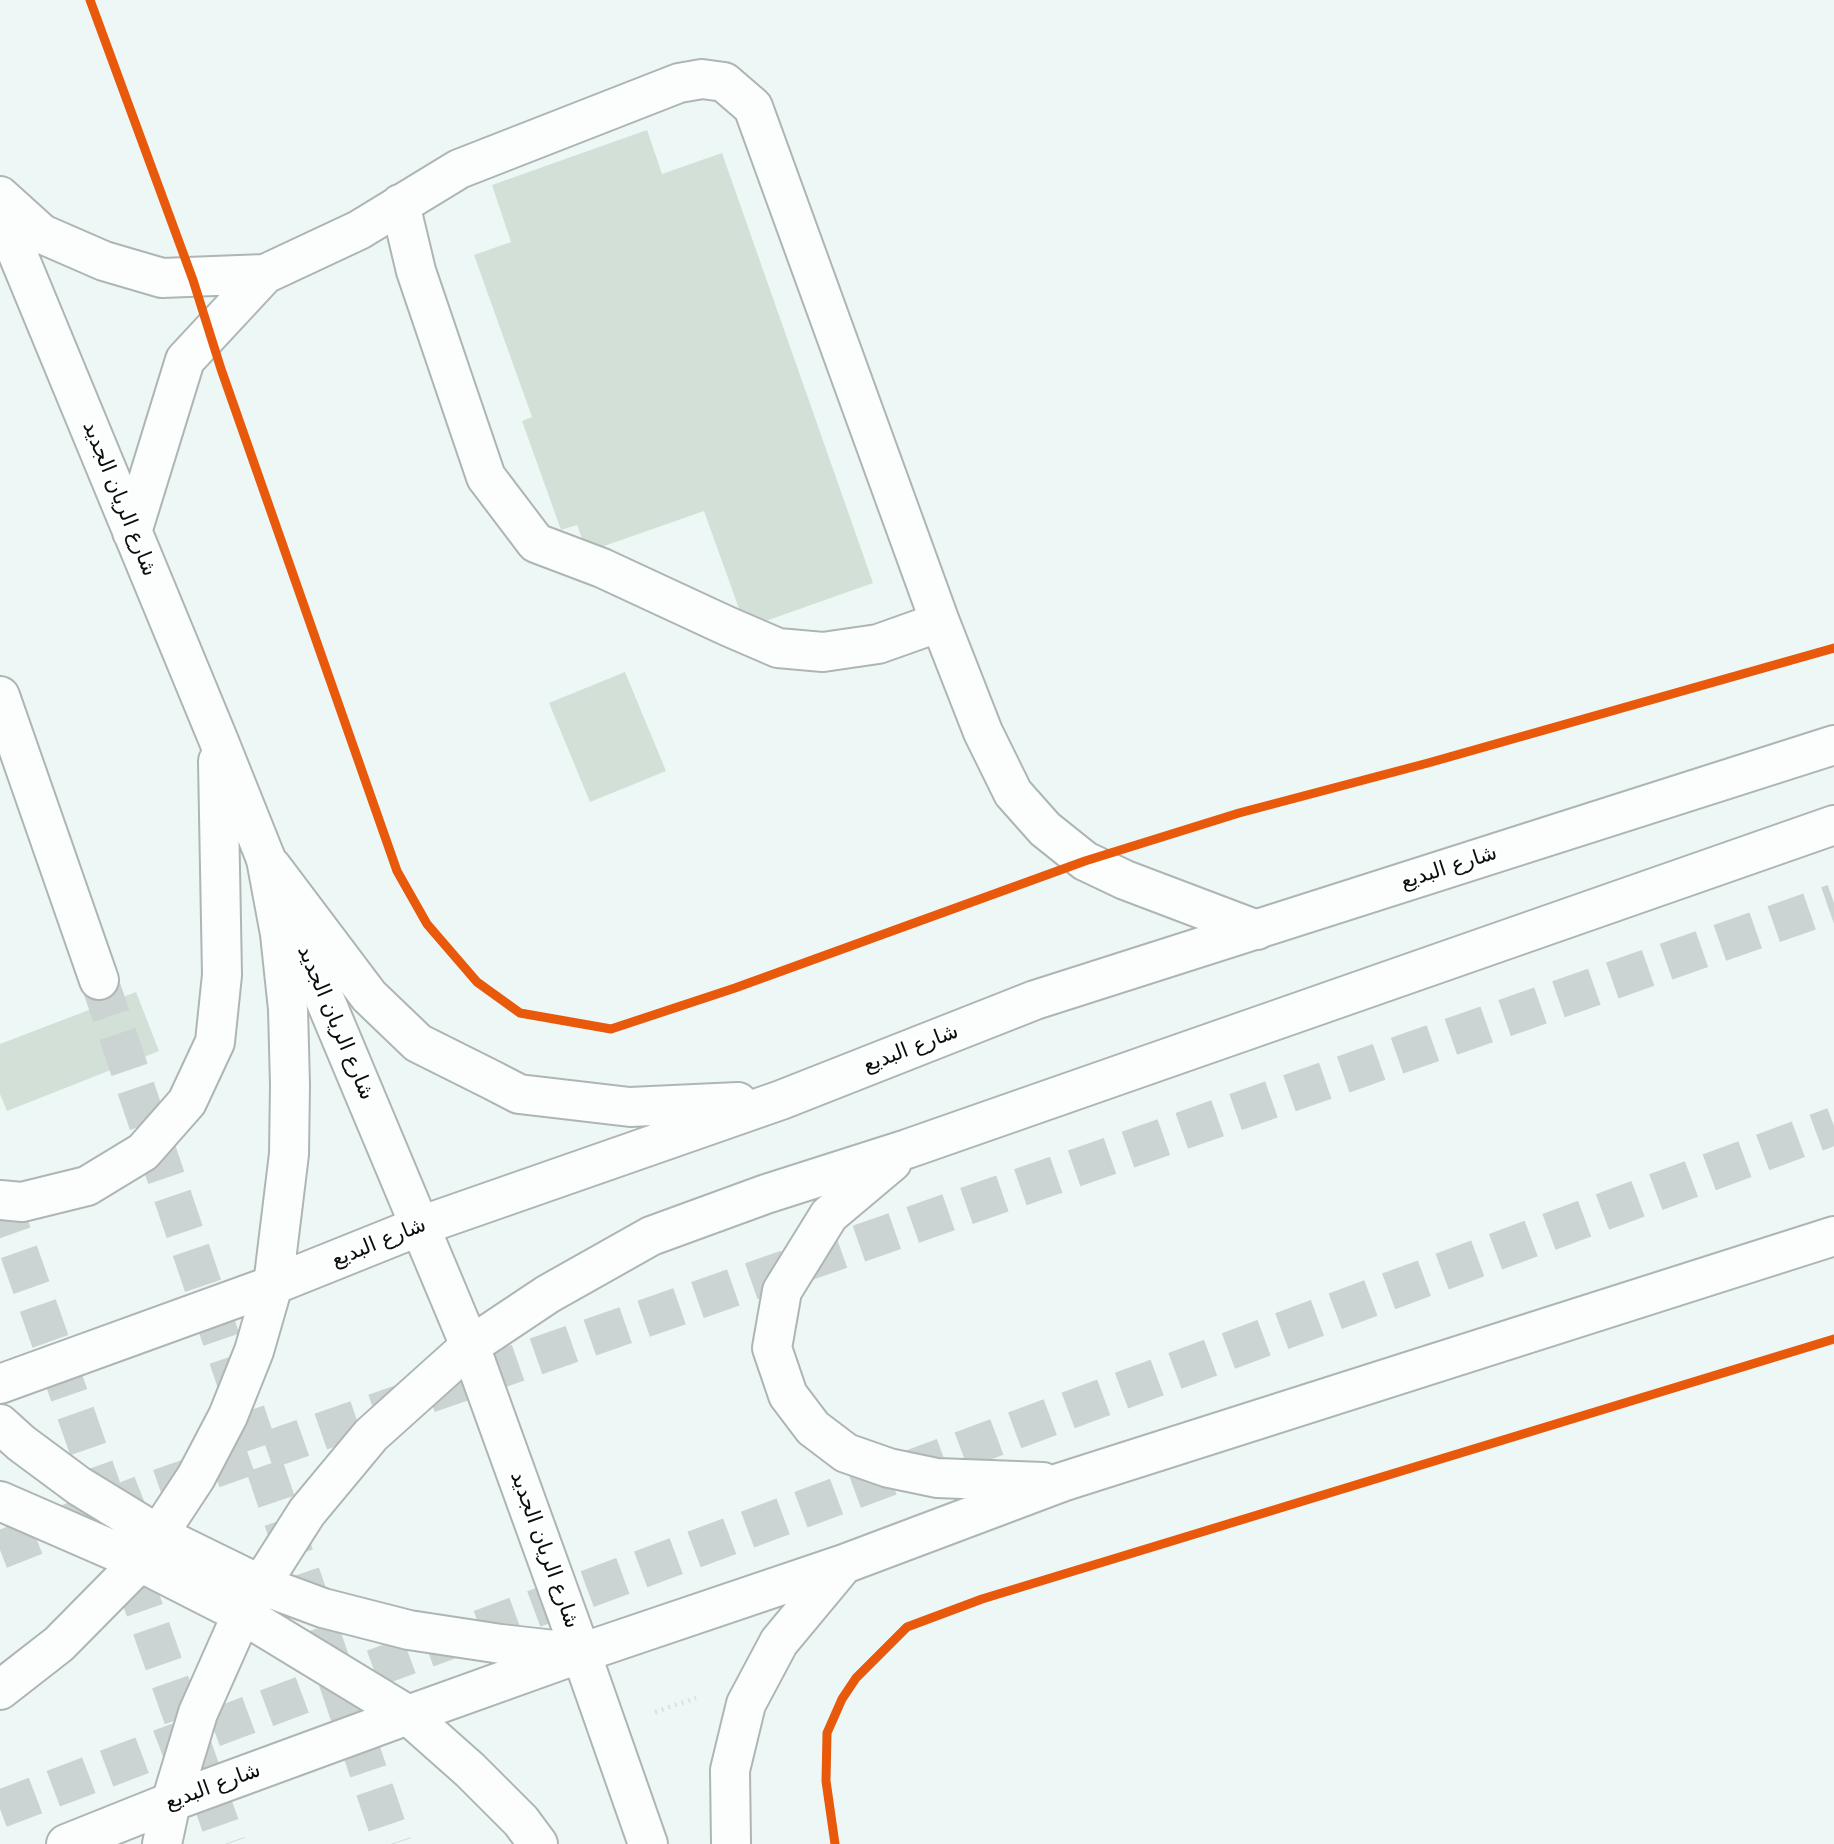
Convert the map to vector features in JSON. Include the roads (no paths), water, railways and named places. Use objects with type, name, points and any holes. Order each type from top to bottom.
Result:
[{"type":"main road","points":[[132,531],[185,360],[265,274],[359,230],[459,169],[679,83],[702,79],[724,82],[753,107],[940,622],[983,732],[1013,793],[1045,829],[1085,861],[1125,880],[1257,930]]},
{"type":"main road","points":[[0,196],[41,234],[104,261],[162,278],[265,274]]},
{"type":"main road","points":[[400,204],[416,271],[486,477],[537,543],[602,568],[778,648],[823,652],[877,644],[940,622]]},
{"type":"main road","name":"شارع الريان الجديد","points":[[0,211],[266,859],[470,1346],[582,1653],[648,1844]]},
{"type":"main road","points":[[0,696],[99,979]]},
{"type":"main road","points":[[0,1200],[22,1202],[87,1186],[144,1152],[187,1102],[215,1042],[222,975],[218,738]]},
{"type":"main road","name":"شارع البديع","points":[[0,1384],[273,1285],[420,1226],[782,1100],[1035,1000],[1834,745]]},
{"type":"main road","points":[[162,1844],[171,1802],[198,1713],[252,1599],[307,1511],[371,1435],[470,1346],[548,1294],[651,1236],[766,1194],[907,1149],[1834,825]]},
{"type":"main road","points":[[266,859],[369,996],[418,1043],[519,1094],[629,1107],[782,1100]]},
{"type":"main road","points":[[0,1690],[58,1644],[149,1548],[196,1477],[228,1416],[254,1351],[273,1285],[289,1154],[288,1009],[266,859]]},
{"type":"main road","points":[[907,1149],[829,1215],[782,1291],[772,1348],[788,1395],[813,1428],[846,1453],[889,1468],[937,1478],[1062,1482]]},
{"type":"main road","name":"شارع البديع","points":[[66,1844],[171,1802],[408,1715],[844,1564],[1062,1482],[1834,1236]]},
{"type":"main road","points":[[0,1424],[79,1486],[149,1548]]},
{"type":"main road","points":[[0,1501],[149,1548],[252,1599],[408,1715],[471,1770],[521,1821],[538,1844]]},
{"type":"main road","points":[[731,1844],[730,1770],[746,1704],[779,1642],[844,1564]]},
{"type":"main road","points":[[252,1599],[323,1608],[409,1630],[582,1653]]},
{"type":"tunnel","points":[[0,1550],[145,1493],[1834,903]]},
{"type":"tunnel","points":[[99,980],[393,1844]]},
{"type":"tunnel","points":[[0,1809],[1834,1126]]},
{"type":"tunnel","points":[[0,1198],[227,1844]]}]
